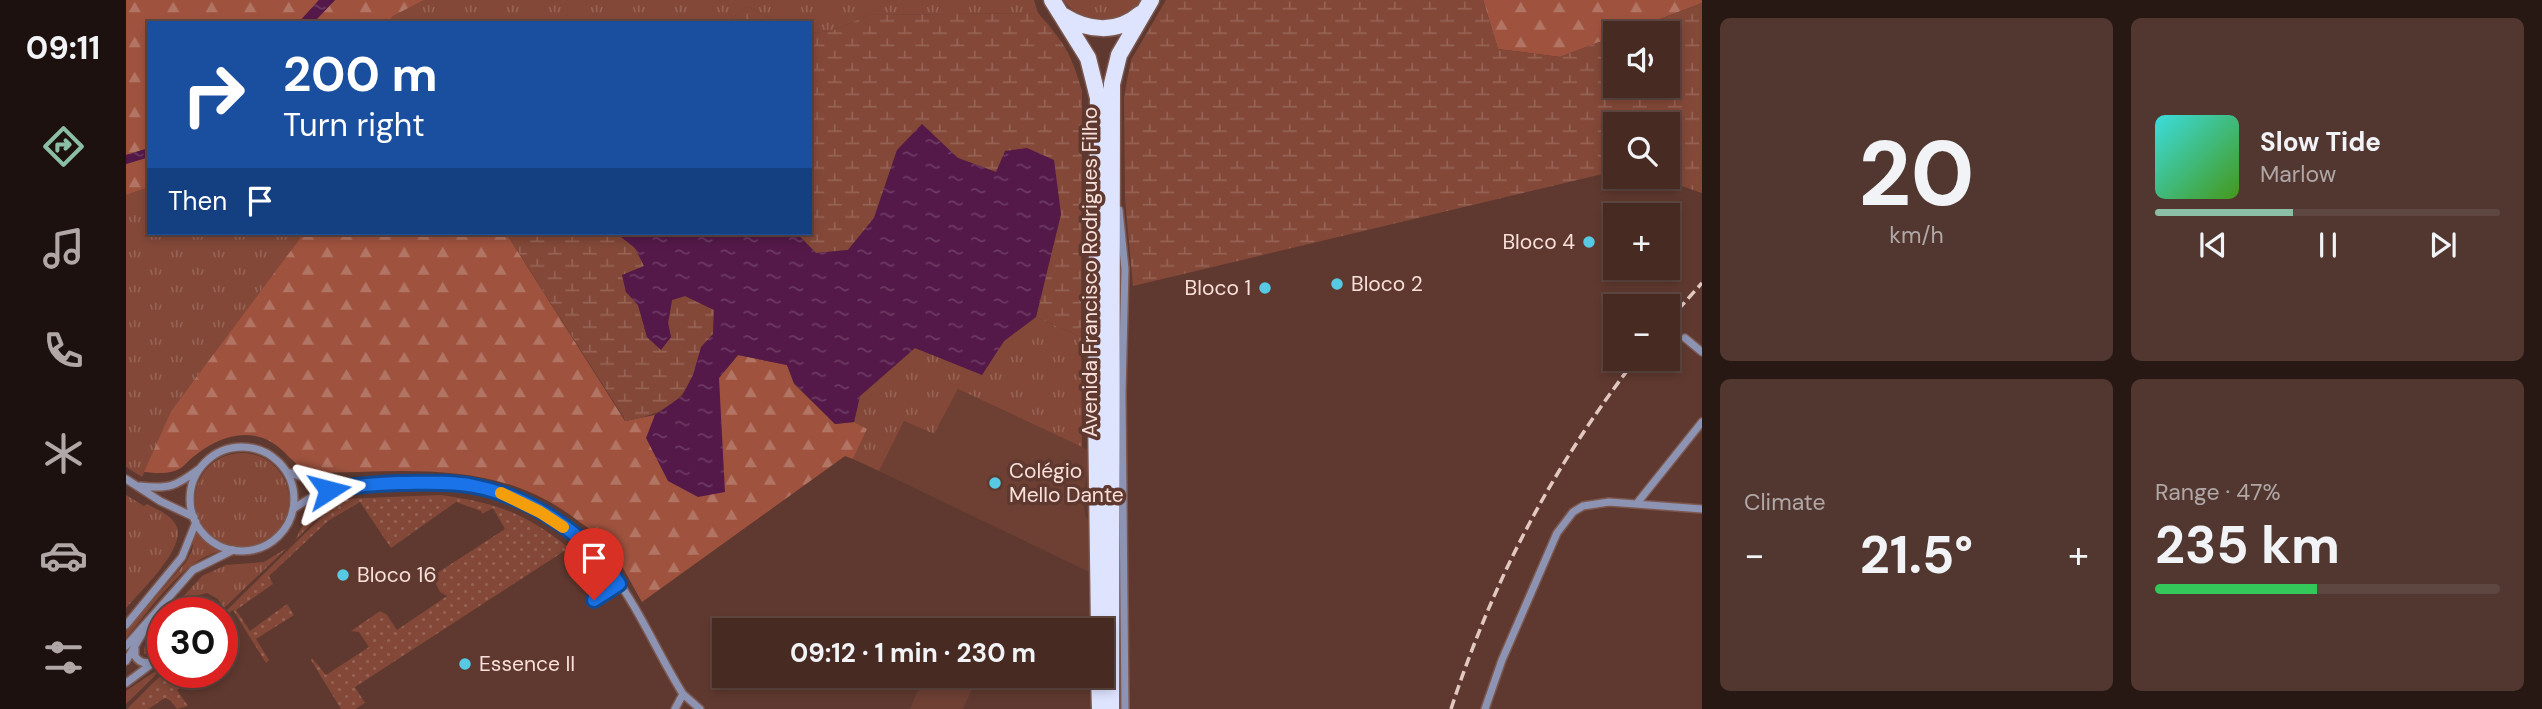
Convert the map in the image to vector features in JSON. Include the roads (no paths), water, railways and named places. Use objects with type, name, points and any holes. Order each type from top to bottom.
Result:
[{"type":"main road","name":"Avenida Francisco Rodrigues Filho","points":[[1052,0],[1088,58],[1098,98],[1096,410],[1099,618]]},
{"type":"main road","name":"Avenida Francisco Rodrigues Filho","points":[[1062,14],[1087,28],[1098,29],[1125,25],[1148,5]]},
{"type":"main road","name":"Avenida Francisco Rodrigues Filho","points":[[1111,709],[1112,84],[1119,55],[1148,5]]},
{"type":"main road","points":[[1100,688],[1100,709]]},
{"type":"street","points":[[1112,110],[1125,269],[1122,402],[1125,709]]},
{"type":"street","points":[[1685,338],[1702,352]]},
{"type":"street","points":[[1639,502],[1702,422]]},
{"type":"street","points":[[139,486],[174,486],[213,456],[239,447],[267,453],[287,472],[292,484],[293,509],[287,524],[277,537],[257,548],[233,550],[193,570],[169,597]]},
{"type":"street","points":[[202,466],[191,490],[195,519],[210,540],[233,550]]},
{"type":"street","points":[[287,472],[323,483],[472,485],[503,494],[540,512],[589,547],[610,570],[683,694],[700,709]]},
{"type":"street","points":[[126,479],[195,519]]},
{"type":"street","points":[[293,509],[318,493],[352,485]]},
{"type":"street","points":[[1485,709],[1502,660],[1564,521],[1583,506],[1597,502],[1639,502],[1702,509]]},
{"type":"street","points":[[126,625],[182,557],[195,519]]},
{"type":"street","points":[[594,600],[619,584]]},
{"type":"street","points":[[126,646],[147,621]]},
{"type":"street","points":[[126,661],[147,625]]},
{"type":"street","points":[[126,683],[161,657],[152,662],[141,662],[135,656],[136,645]]},
{"type":"street","points":[[675,709],[683,694]]},
{"type":"water","points":[[319,0],[335,0],[315,21],[300,21]]},
{"type":"water","points":[[922,124],[958,158],[996,172],[1005,151],[1027,148],[1054,160],[1061,214],[1036,317],[1004,341],[982,375],[915,348],[860,396],[854,422],[835,424],[794,383],[787,365],[738,355],[719,378],[725,492],[698,497],[668,481],[646,438],[655,415],[682,396],[693,375],[701,347],[713,334],[714,310],[685,296],[672,300],[668,323],[671,337],[661,350],[647,337],[638,305],[626,292],[622,275],[644,266],[635,248],[619,235],[799,235],[816,253],[848,250],[874,218],[897,150]]},
{"type":"water","points":[[147,149],[147,158],[126,164],[126,155]]},
{"type":"railway","points":[[1680,308],[1702,283]]},
{"type":"railway","points":[[1451,709],[1486,614],[1528,526],[1578,441],[1627,371]]},
{"type":"place","name":"Bloco 4","points":[[1589,242]]},
{"type":"place","name":"Bloco 2","points":[[1337,284]]},
{"type":"place","name":"Bloco 1","points":[[1265,288]]},
{"type":"place","name":"Colégio Mello Dante","points":[[995,483]]},
{"type":"place","name":"Bloco 16","points":[[343,575]]},
{"type":"place","name":"Essence II","points":[[465,664]]}]
